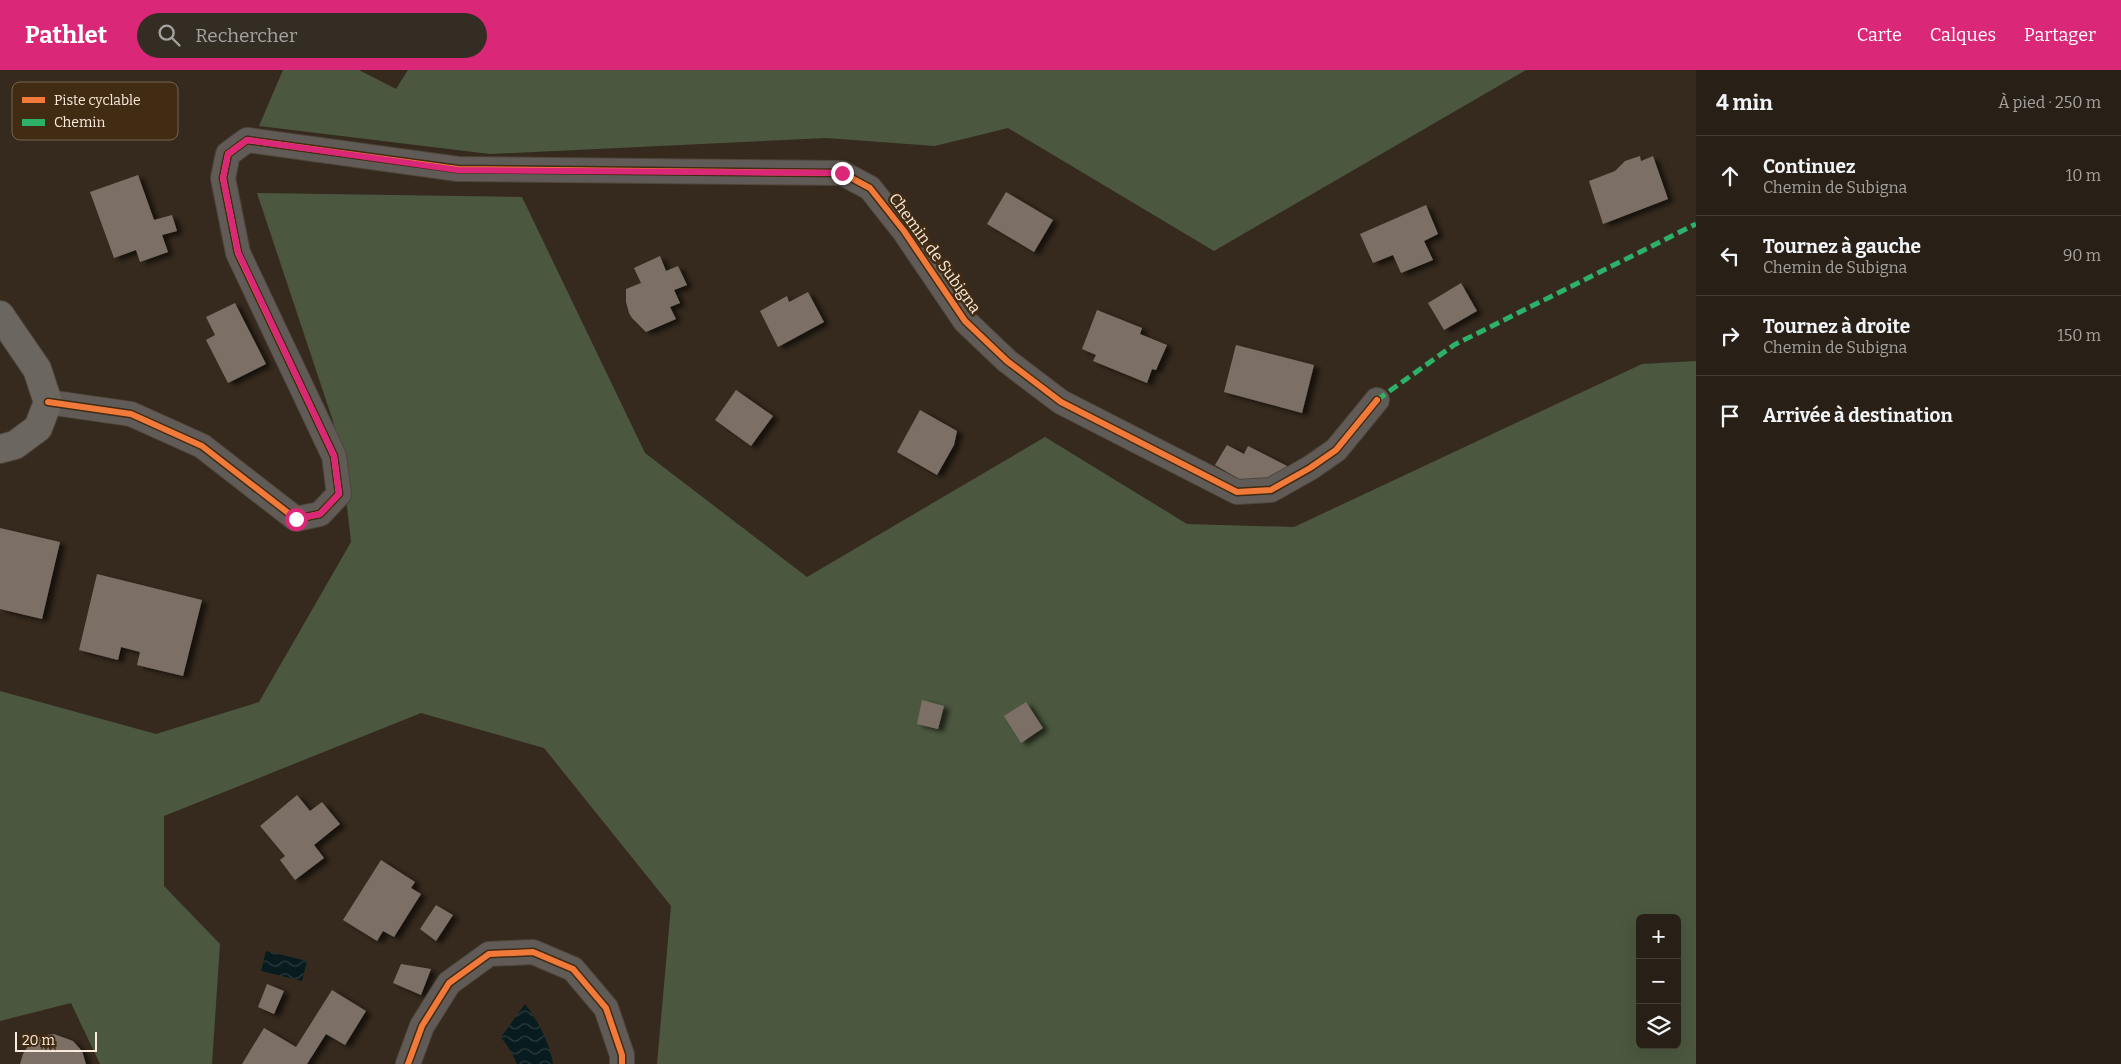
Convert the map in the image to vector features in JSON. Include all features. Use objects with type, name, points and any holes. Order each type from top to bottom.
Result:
[{"type":"main road","points":[[0,316],[37,369],[48,402],[38,428],[15,445],[0,449]]},
{"type":"street","name":"Chemin de Subigna","points":[[48,402],[131,414],[202,446],[296,519],[320,514],[339,494],[334,456],[238,252],[223,178],[228,154],[247,140],[458,170],[842,173],[870,188],[904,231],[966,321],[1007,361],[1061,402],[1237,492],[1271,490],[1310,468],[1336,450],[1377,400]]},
{"type":"street","points":[[408,1064],[422,1026],[449,983],[489,954],[534,952],[573,969],[606,1008],[622,1055],[622,1064]]},
{"type":"green space","points":[[283,70],[359,70],[396,89],[408,70],[1526,70],[1214,251],[1008,128],[935,146],[826,138],[490,154],[259,126]]},
{"type":"green space","points":[[257,193],[522,197],[645,453],[807,577],[1045,437],[1187,524],[1294,527],[1642,364],[1696,361],[1696,1064],[657,1064],[671,906],[544,748],[421,713],[164,816],[164,886],[220,944],[212,1064],[100,1064],[71,1003],[0,1021],[0,691],[156,734],[259,702],[351,542],[346,498],[333,421]]},
{"type":"water","points":[[266,951],[307,961],[302,981],[261,971]]},
{"type":"water","points":[[525,1004],[543,1032],[553,1064],[517,1064],[501,1037]]},
{"type":"building","points":[[1640,156],[1641,161],[1653,156],[1668,199],[1603,224],[1589,181],[1615,171],[1625,161]]},
{"type":"building","points":[[138,175],[154,220],[172,215],[177,231],[162,235],[168,252],[140,262],[136,250],[114,258],[90,192]]},
{"type":"building","points":[[1006,192],[1053,220],[1034,252],[987,224]]},
{"type":"building","points":[[1426,205],[1438,234],[1424,241],[1433,260],[1401,273],[1393,255],[1373,263],[1360,234]]},
{"type":"building","points":[[660,256],[666,271],[678,266],[687,285],[674,290],[680,303],[670,307],[676,319],[646,332],[629,313],[626,302],[626,289],[641,283],[634,268]]},
{"type":"building","points":[[1461,283],[1477,311],[1444,330],[1428,303]]},
{"type":"building","points":[[808,292],[824,322],[778,347],[760,311],[787,296],[789,302]]},
{"type":"building","points":[[235,303],[266,364],[228,383],[206,340],[215,335],[206,317]]},
{"type":"building","points":[[1097,310],[1142,328],[1140,334],[1167,345],[1156,370],[1152,369],[1147,383],[1093,361],[1096,355],[1082,349]]},
{"type":"building","points":[[1236,345],[1314,365],[1302,413],[1224,392]]},
{"type":"building","points":[[736,390],[773,416],[751,446],[715,420]]},
{"type":"building","points":[[920,410],[957,431],[954,445],[937,475],[897,452]]},
{"type":"building","points":[[1227,445],[1244,454],[1248,446],[1293,469],[1268,484],[1241,480],[1215,465]]},
{"type":"building","points":[[0,528],[60,542],[42,619],[0,609]]},
{"type":"building","points":[[97,574],[202,600],[183,676],[137,665],[140,652],[121,647],[118,660],[79,650]]},
{"type":"building","points":[[922,700],[944,706],[938,729],[917,724]]},
{"type":"building","points":[[1026,702],[1043,728],[1021,743],[1004,716]]},
{"type":"building","points":[[297,795],[310,811],[322,802],[340,824],[314,845],[324,858],[295,880],[280,860],[285,856],[260,826]]},
{"type":"building","points":[[381,860],[415,882],[411,888],[421,894],[394,937],[383,931],[377,941],[343,920]]},
{"type":"building","points":[[436,905],[453,915],[436,941],[420,929]]},
{"type":"building","points":[[401,964],[431,969],[421,995],[393,983]]},
{"type":"building","points":[[267,984],[284,991],[274,1014],[258,1007]]},
{"type":"building","points":[[332,990],[366,1011],[345,1045],[326,1034],[307,1064],[242,1064],[264,1028],[296,1047]]},
{"type":"building","points":[[54,1034],[73,1041],[82,1051],[86,1064],[20,1064],[23,1054],[30,1043],[41,1036]]},
{"type":"marked path","points":[[1377,400],[1454,345],[1696,224]]},
{"type":"cycle path","points":[[48,402],[131,414],[202,446],[296,519],[320,514],[339,494],[334,456],[238,253],[223,178],[228,154],[247,140],[458,169],[842,173],[870,188],[904,231],[965,321],[1007,361],[1061,402],[1237,492],[1271,490],[1310,468],[1336,450],[1377,400]]},
{"type":"cycle path","points":[[408,1064],[422,1026],[449,983],[489,954],[533,952],[573,969],[606,1008],[622,1055],[622,1064]]},
{"type":"route","points":[[296,519],[320,514],[339,494],[334,456],[238,252],[223,178],[228,154],[247,140],[458,170],[842,173]]}]
